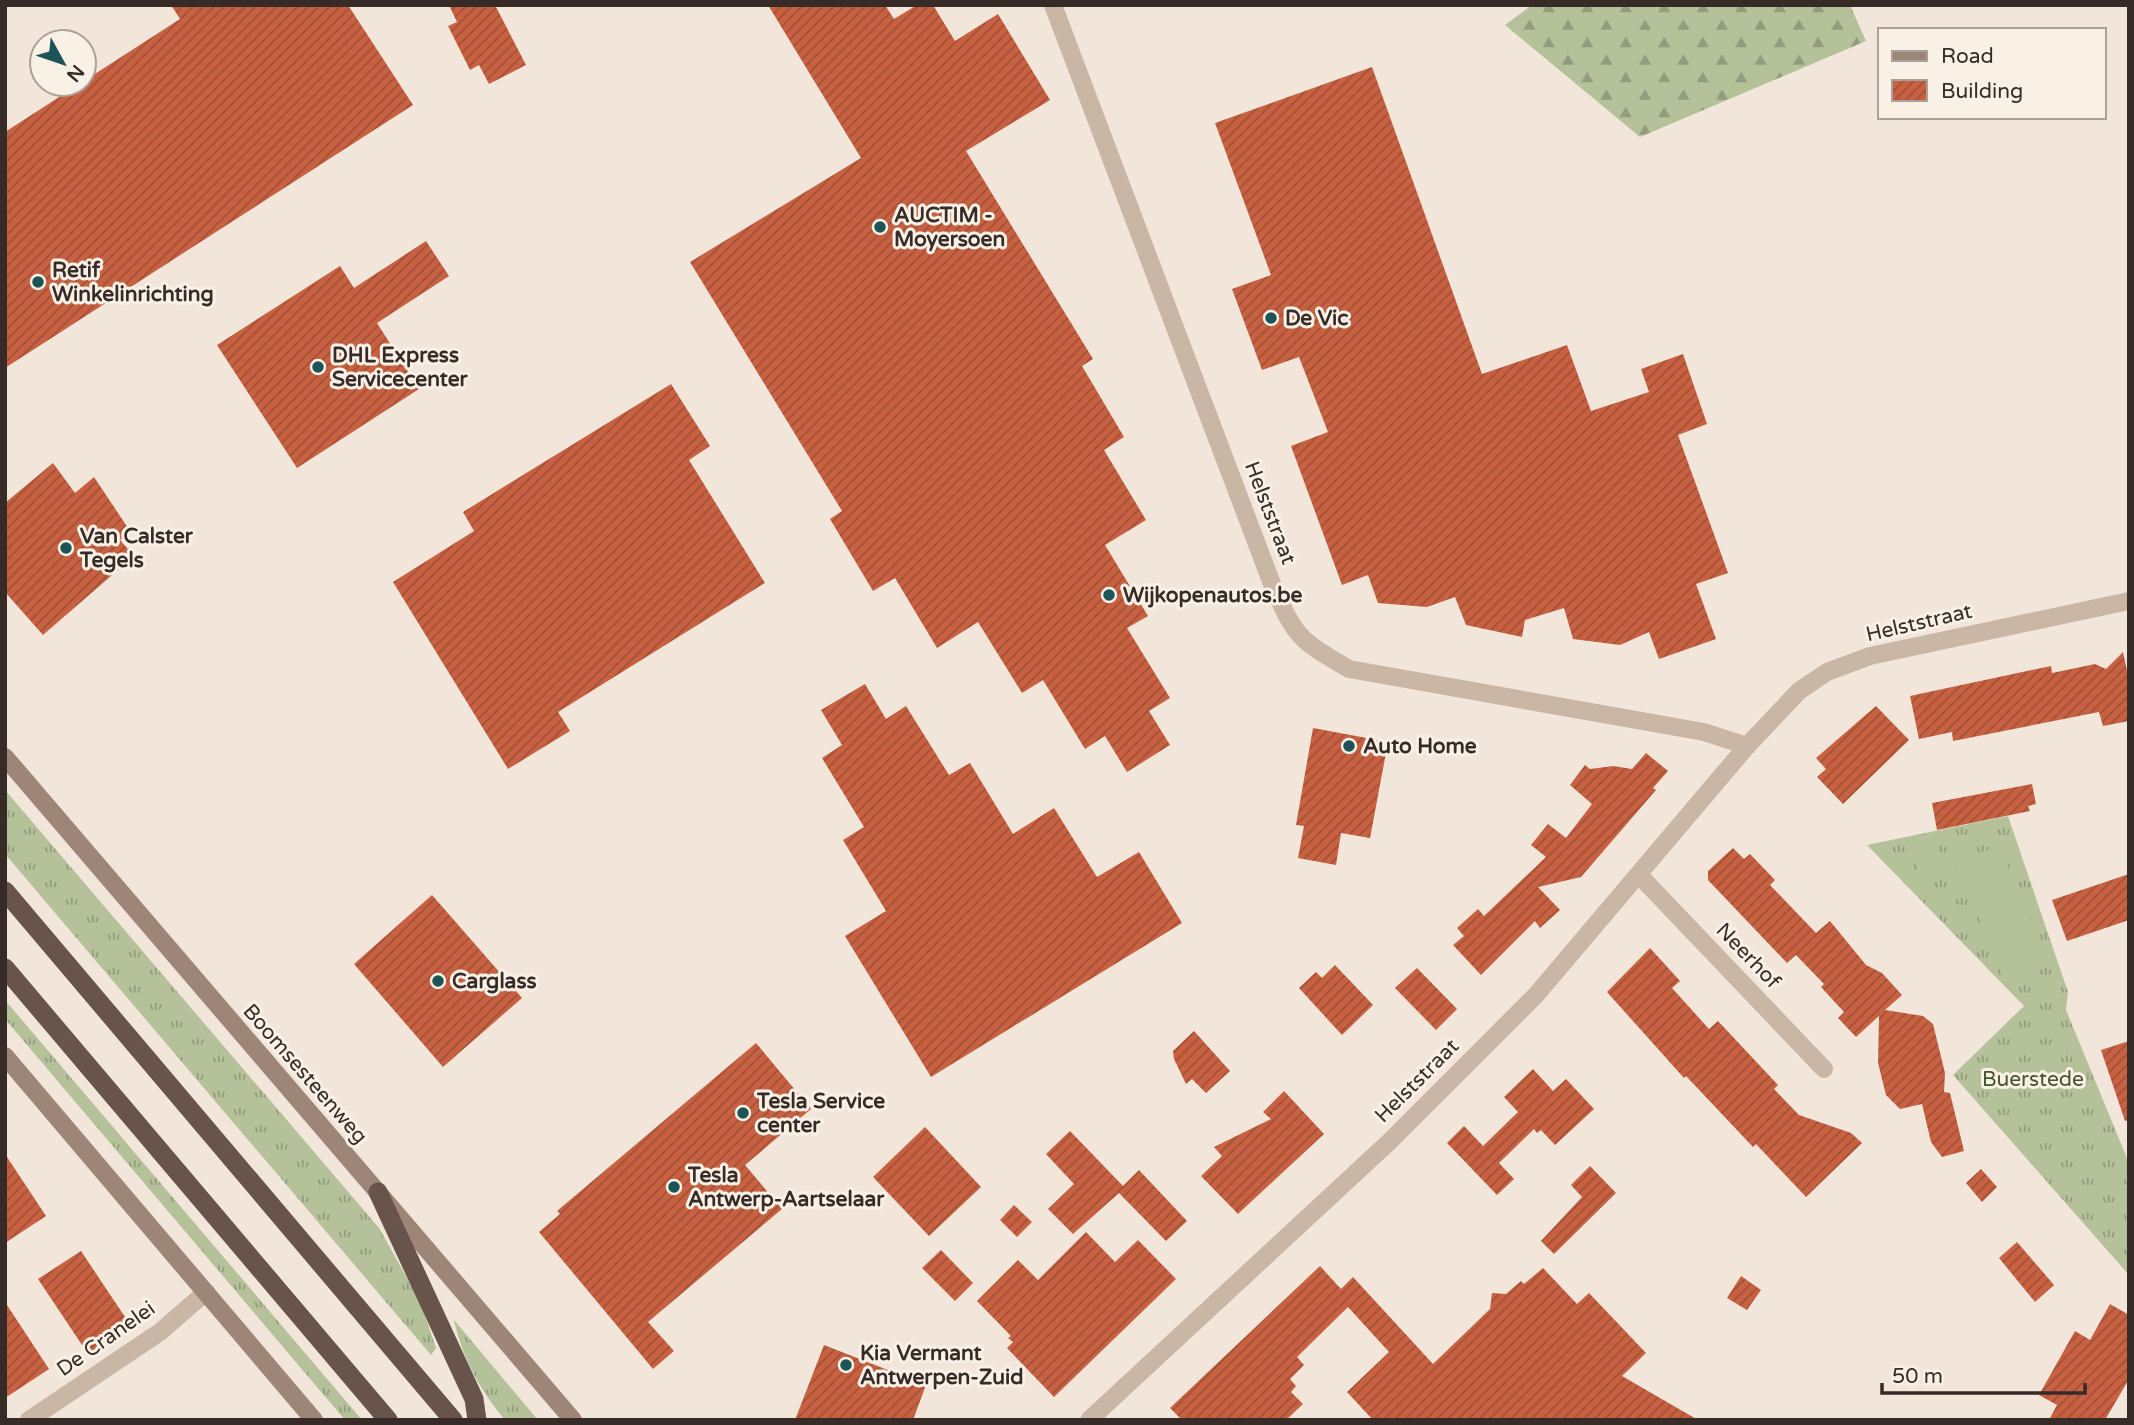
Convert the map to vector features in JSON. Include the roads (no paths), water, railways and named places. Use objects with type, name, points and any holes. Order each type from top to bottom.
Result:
[{"type":"highway","points":[[5,891],[453,1420]]},
{"type":"highway","points":[[5,968],[388,1420]]},
{"type":"highway","points":[[378,1192],[474,1399],[477,1420]]},
{"type":"main road","name":"Boomsesteenweg","points":[[5,757],[573,1420]]},
{"type":"main road","points":[[5,1056],[314,1420]]},
{"type":"street","name":"Helststraat","points":[[1053,5],[1272,584],[1291,627],[1305,643],[1349,669],[1704,732],[1748,746]]},
{"type":"street","name":"Helststraat","points":[[1089,1420],[1389,1142],[1536,995],[1798,691],[1827,672],[1870,656],[2129,601]]},
{"type":"street","name":"Neerhof","points":[[1639,875],[1824,1069]]},
{"type":"street","name":"De Cranelei","points":[[29,1420],[160,1332],[206,1292]]},
{"type":"place","name":"AUCTIM - Moyersoen","points":[[880,227]]},
{"type":"place","name":"Retif Winkelinrichting","points":[[38,282]]},
{"type":"place","name":"De Vic","points":[[1271,318]]},
{"type":"place","name":"DHL Express Servicecenter","points":[[318,367]]},
{"type":"place","name":"Van Calster Tegels","points":[[66,548]]},
{"type":"place","name":"Wijkopenautos.be","points":[[1109,595]]},
{"type":"place","name":"Auto Home","points":[[1349,746]]},
{"type":"place","name":"Carglass","points":[[438,981]]},
{"type":"place","name":"Tesla Service center","points":[[743,1113]]},
{"type":"place","name":"Tesla Antwerp-Aartselaar","points":[[674,1187]]},
{"type":"place","name":"Kia Vermant Antwerpen-Zuid","points":[[846,1365]]},
{"type":"park label","name":"Buerstede","points":[[2033,1079]]}]
